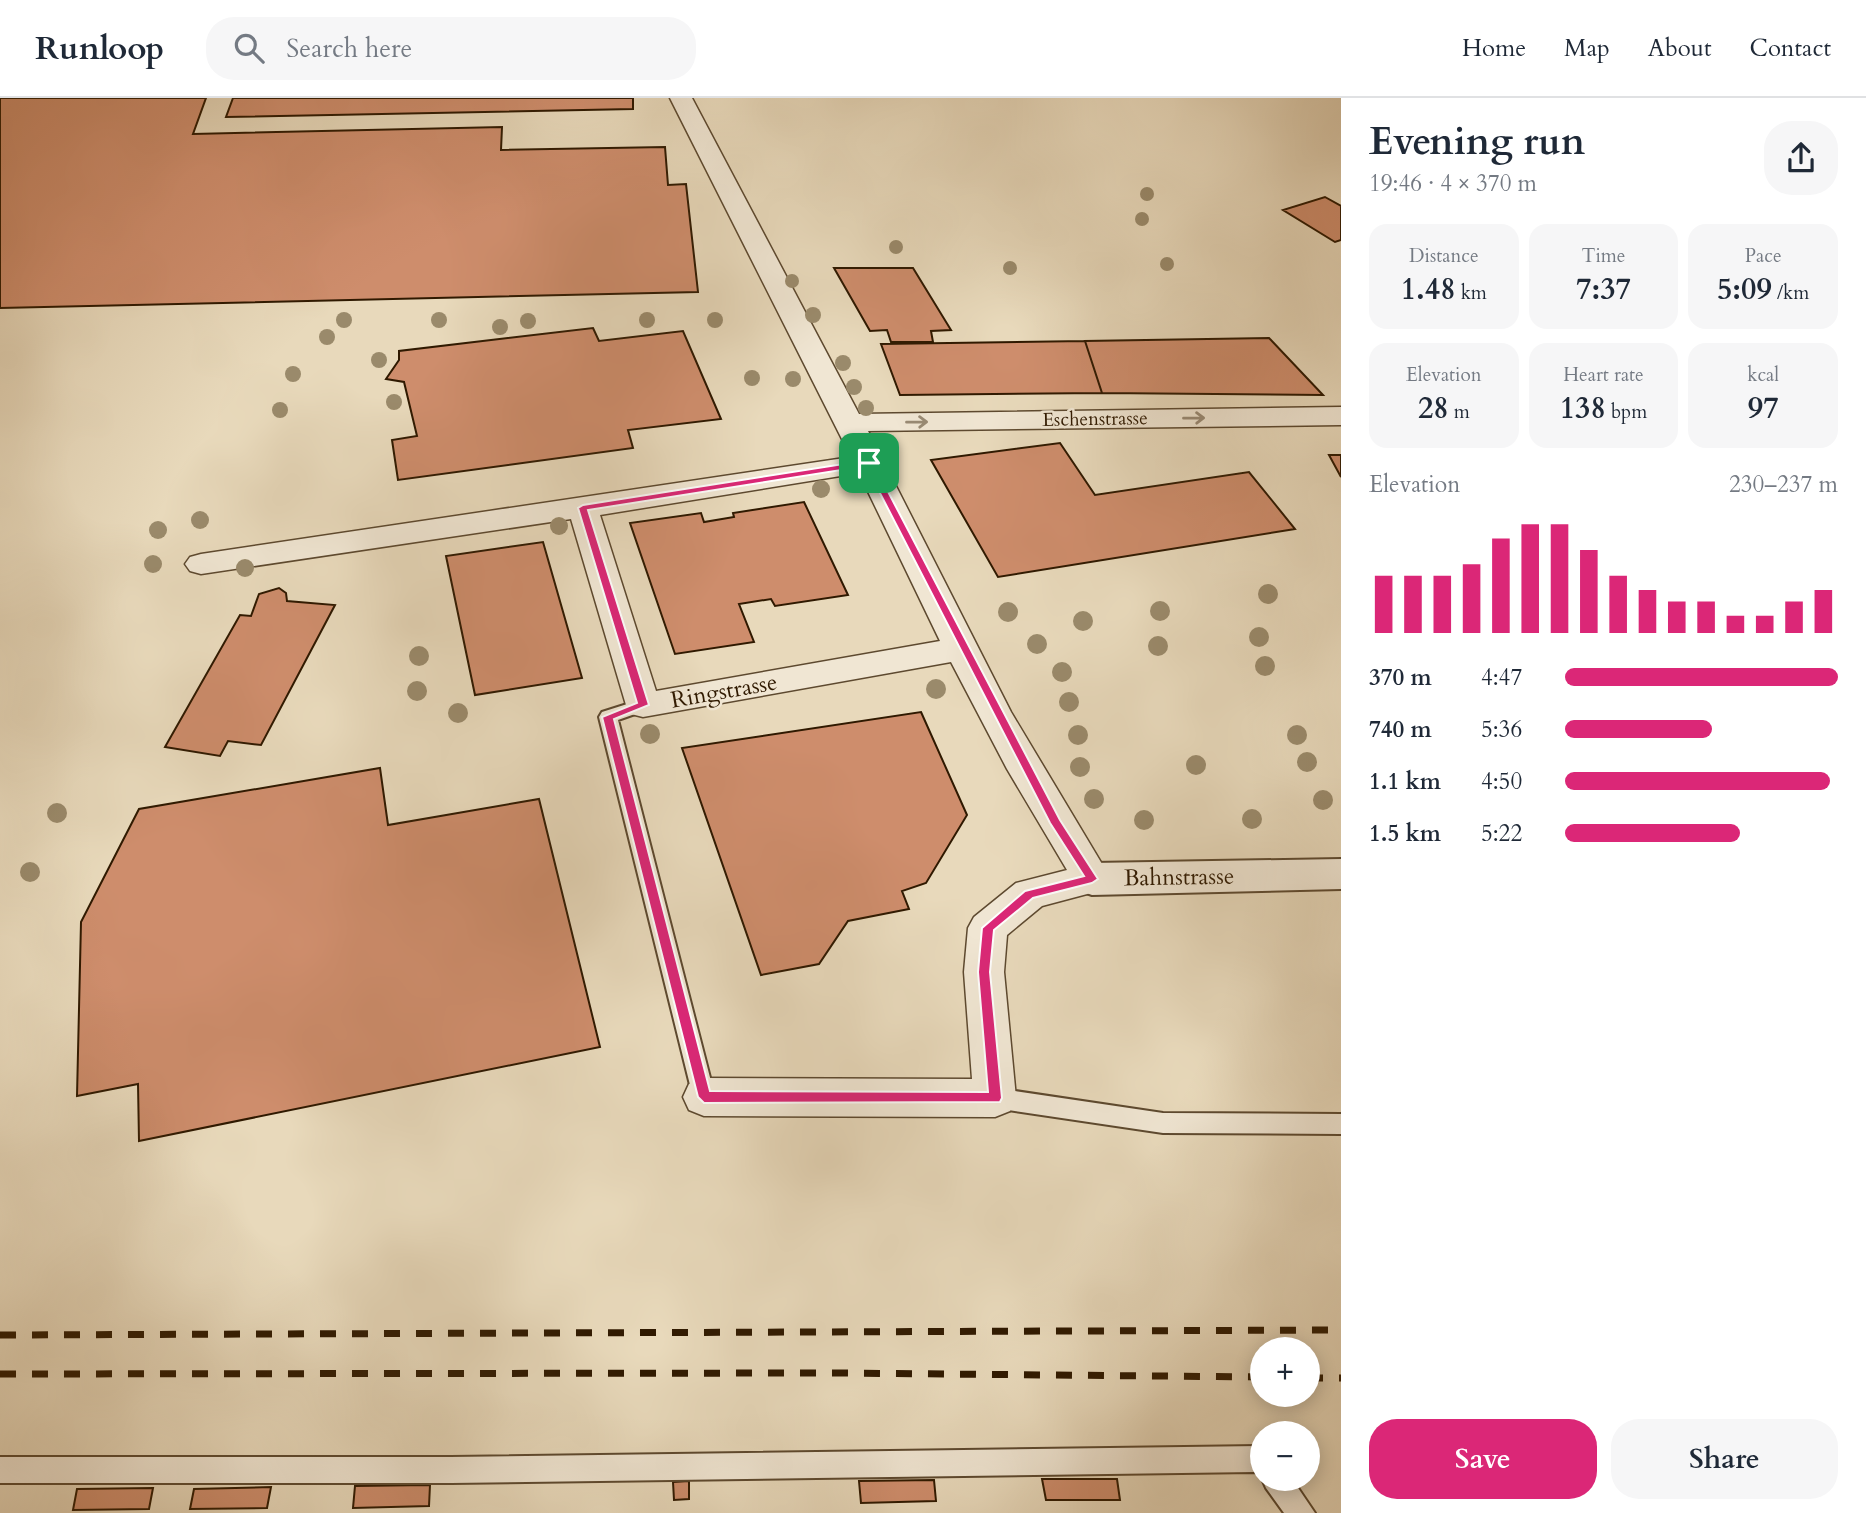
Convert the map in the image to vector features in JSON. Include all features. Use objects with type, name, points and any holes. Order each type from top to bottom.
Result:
[{"type":"street","points":[[681,98],[1055,823],[1092,879]]},
{"type":"street","name":"Eschenstrasse","points":[[849,422],[1341,416]]},
{"type":"street","points":[[201,564],[869,463]]},
{"type":"street","name":"Ringstrasse","points":[[583,508],[643,705],[963,648]]},
{"type":"street","name":"Bahnstrasse","points":[[995,1098],[984,972],[988,928],[1030,894],[1092,879],[1341,874]]},
{"type":"street","points":[[704,1097],[995,1098]]},
{"type":"lane","points":[[643,705],[608,717],[704,1097]]},
{"type":"lane","points":[[995,1098],[1163,1123],[1341,1124]]},
{"type":"lane","points":[[0,1470],[451,1470],[1250,1459]]},
{"type":"lane","points":[[1284,1491],[1301,1513]]},
{"type":"building","points":[[0,98],[206,98],[193,134],[502,127],[501,150],[665,147],[668,185],[686,184],[698,292],[0,308]]},
{"type":"building","points":[[233,98],[633,98],[633,109],[226,117]]},
{"type":"building","points":[[1325,197],[1341,206],[1341,240],[1335,242],[1283,210]]},
{"type":"building","points":[[834,268],[913,268],[951,330],[931,331],[933,342],[891,342],[887,330],[870,331]]},
{"type":"building","points":[[593,328],[599,341],[683,331],[721,419],[628,430],[633,448],[398,480],[392,440],[417,436],[404,382],[386,379],[399,360],[399,351]]},
{"type":"building","points":[[1269,338],[1323,395],[1102,393],[1085,341]]},
{"type":"building","points":[[1085,341],[1102,393],[900,395],[881,344]]},
{"type":"building","points":[[1060,443],[1095,495],[1249,472],[1295,529],[998,577],[931,460]]},
{"type":"building","points":[[1329,455],[1341,455],[1341,477]]},
{"type":"building","points":[[804,502],[848,595],[775,606],[771,599],[739,604],[754,642],[675,654],[630,523],[701,513],[704,522],[734,517],[733,513]]},
{"type":"building","points":[[543,542],[582,678],[475,695],[446,556]]},
{"type":"building","points":[[279,588],[286,593],[287,601],[335,605],[261,745],[228,741],[220,756],[165,747],[240,615],[251,616],[259,594]]},
{"type":"building","points":[[921,712],[967,815],[926,883],[902,891],[909,909],[848,921],[819,964],[761,975],[682,748]]},
{"type":"building","points":[[380,768],[388,825],[539,799],[600,1047],[139,1141],[138,1084],[77,1096],[81,922],[139,809]]},
{"type":"building","points":[[1042,1479],[1117,1479],[1120,1500],[1046,1500]]},
{"type":"building","points":[[934,1480],[936,1501],[861,1503],[859,1481]]},
{"type":"building","points":[[689,1481],[689,1499],[674,1500],[673,1482]]},
{"type":"building","points":[[430,1485],[429,1506],[353,1508],[355,1486]]},
{"type":"building","points":[[271,1487],[267,1508],[190,1509],[194,1489]]},
{"type":"building","points":[[153,1488],[149,1509],[73,1510],[77,1489]]},
{"type":"railway","points":[[0,1335],[1341,1330]]},
{"type":"railway","points":[[0,1374],[837,1373],[1250,1377]]},
{"type":"railway","points":[[1320,1378],[1341,1378]]},
{"type":"route","points":[[869,463],[1055,823],[1092,879],[1030,894],[988,928],[984,972],[995,1098],[704,1097],[608,717],[643,705],[583,508],[869,463]]}]
